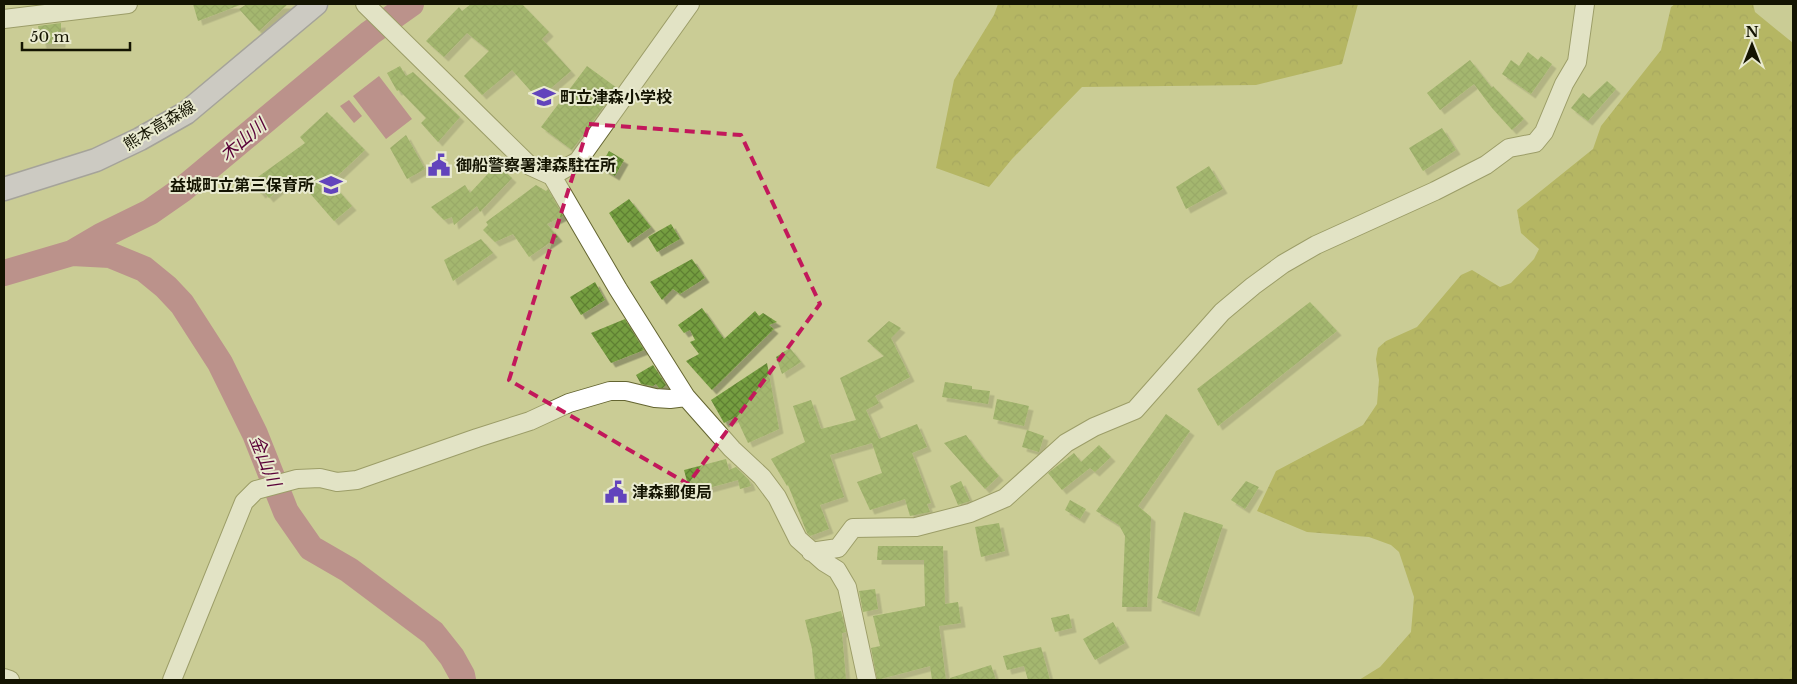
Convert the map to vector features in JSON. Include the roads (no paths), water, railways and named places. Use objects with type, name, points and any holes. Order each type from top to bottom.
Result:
[{"type":"main road","name":"熊本高森線","points":[[4,189],[96,160],[140,140],[186,113],[316,4]]},
{"type":"street","points":[[4,19],[128,4]]},
{"type":"street","points":[[365,4],[530,166],[552,176],[618,289],[686,397],[732,448],[762,477],[777,497],[798,539],[811,552],[836,570],[847,586],[867,680]]},
{"type":"street","points":[[552,176],[578,160],[690,4]]},
{"type":"street","points":[[811,552],[838,548],[853,528],[916,527],[970,514],[1005,498],[1066,443],[1094,427],[1135,410],[1222,312],[1282,264],[1316,245],[1436,191],[1486,165],[1509,148],[1535,142],[1544,132],[1564,84],[1577,62],[1585,4]]},
{"type":"street","points":[[172,680],[244,502],[256,490],[296,479],[320,478],[337,482],[357,480],[530,421],[569,403],[610,392],[626,391],[655,398],[670,399],[686,397]]},
{"type":"street","points":[[4,678],[10,680]]},
{"type":"waterway","name":"木山川","points":[[4,273],[72,253],[101,236],[150,212],[183,189],[370,33],[411,4]]},
{"type":"waterway","name":"金山川","points":[[72,253],[110,255],[144,269],[166,287],[182,304],[220,363],[255,434],[286,512],[311,548],[349,570],[433,633],[452,657],[463,680]]},
{"type":"place","name":"町立津森小学校","points":[[544,97]]},
{"type":"place","name":"御船警察署津森駐在所","points":[[439,165]]},
{"type":"place","name":"益城町立第三保育所","points":[[331,185]]},
{"type":"place","name":"津森郵便局","points":[[616,492]]}]
